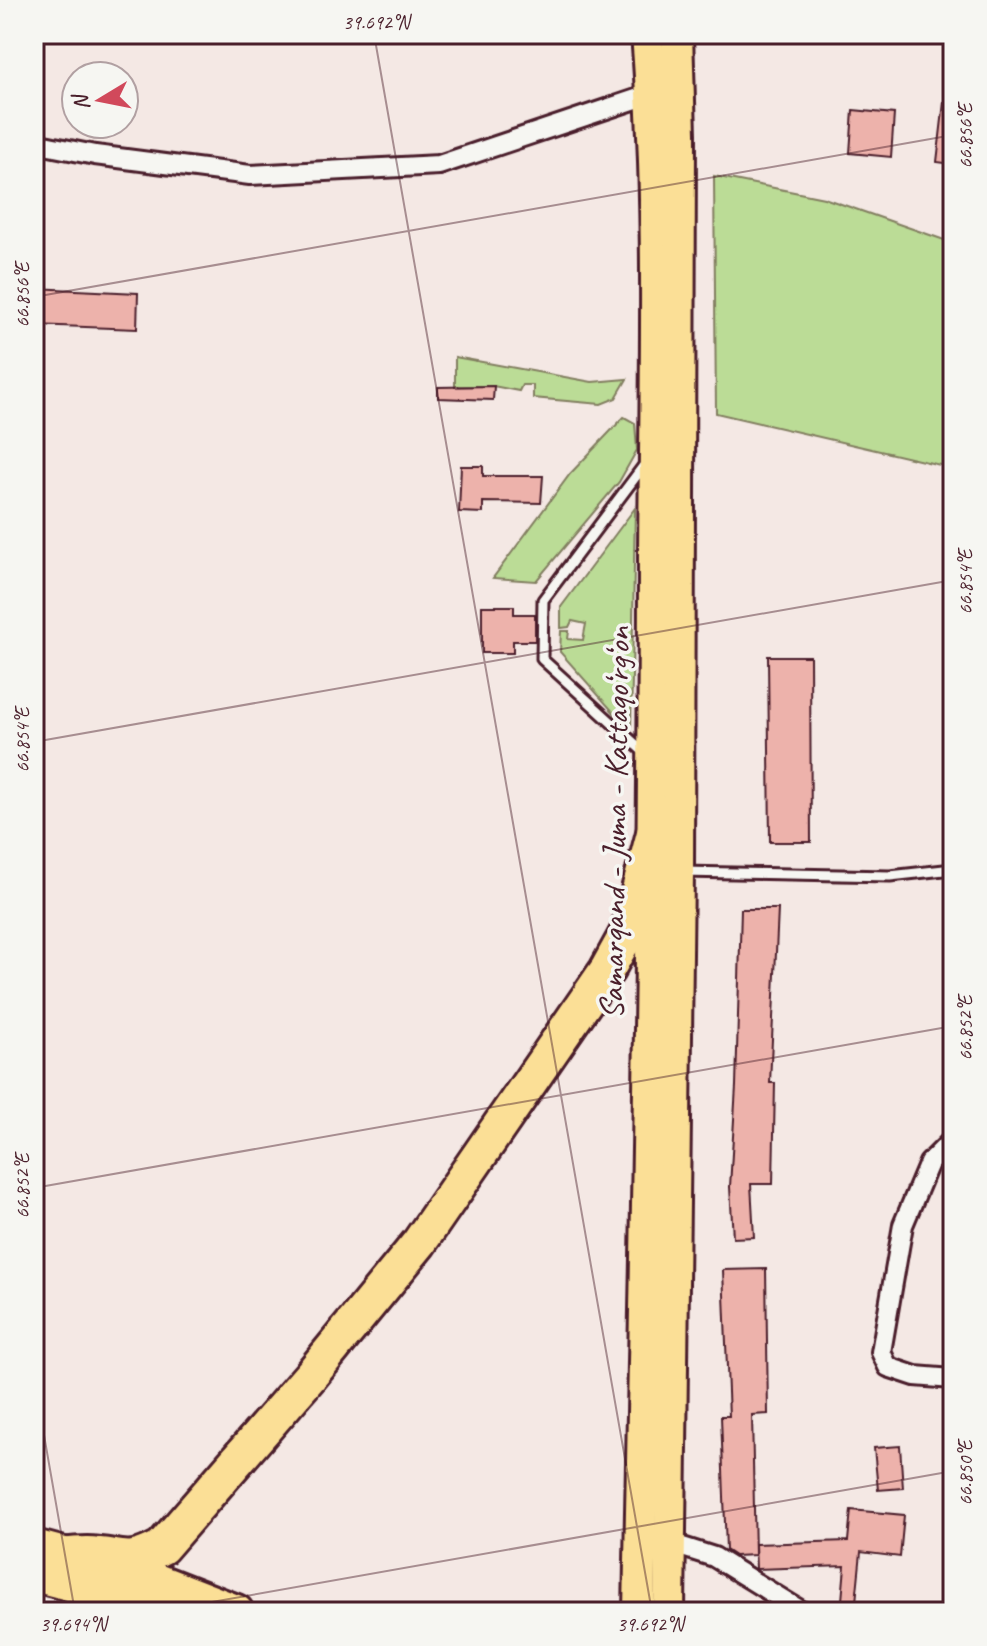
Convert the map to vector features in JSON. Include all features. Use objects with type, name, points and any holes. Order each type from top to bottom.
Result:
[{"type":"highway","points":[[43,1559],[88,1554],[123,1561],[136,1559],[162,1547],[367,1309],[419,1243],[607,970],[628,932],[654,833]]},
{"type":"highway","points":[[43,1559],[108,1593],[151,1604],[236,1612]]},
{"type":"highway","points":[[43,1559],[151,1604]]},
{"type":"main road","name":"Samarqand - Juma - Kattaqo‘rg‘on","points":[[639,1612],[654,833],[655,452],[651,94],[647,34]]},
{"type":"main road","name":"Samarqand - Juma - Kattaqo‘rg‘on","points":[[669,1612],[678,872],[680,134],[677,34]]},
{"type":"street","points":[[34,143],[95,155],[250,175],[439,165],[651,94]]},
{"type":"street","points":[[953,1139],[929,1163],[907,1211],[881,1352],[888,1367],[915,1376],[953,1379]]},
{"type":"street","points":[[670,1543],[714,1557],[803,1612]]},
{"type":"lane","points":[[654,762],[542,659],[543,600],[655,452]]},
{"type":"lane","points":[[678,872],[890,876],[953,869]]},
{"type":"green space","points":[[714,176],[824,198],[953,243],[953,468],[716,413]]},
{"type":"green space","points":[[455,357],[592,382],[627,379],[616,398],[601,404],[533,398],[533,385],[522,385],[519,391],[493,386],[455,386]]},
{"type":"green space","points":[[624,417],[635,423],[637,450],[619,482],[536,581],[493,578],[570,474]]},
{"type":"green space","points":[[635,508],[631,732],[560,652],[561,631],[569,631],[568,639],[583,640],[586,624],[572,621],[569,627],[561,628],[561,607]]},
{"type":"building","points":[[944,102],[953,102],[953,164],[937,162]]},
{"type":"building","points":[[853,110],[894,114],[891,157],[850,153]]},
{"type":"building","points":[[34,288],[138,293],[137,329],[34,325]]},
{"type":"building","points":[[494,386],[493,400],[438,398],[438,387]]},
{"type":"building","points":[[461,466],[483,466],[483,476],[543,476],[541,503],[483,502],[483,513],[459,512]]},
{"type":"building","points":[[482,606],[514,606],[514,614],[535,614],[535,641],[513,641],[513,653],[482,653]]},
{"type":"building","points":[[768,656],[810,656],[811,842],[770,842]]},
{"type":"building","points":[[741,909],[778,909],[770,1083],[775,1083],[773,1184],[751,1184],[754,1237],[733,1238],[730,1187]]},
{"type":"building","points":[[766,1269],[768,1414],[752,1415],[755,1555],[735,1556],[726,1550],[721,1416],[729,1416],[723,1270]]},
{"type":"building","points":[[900,1446],[903,1488],[878,1490],[874,1448]]},
{"type":"building","points":[[851,1510],[904,1515],[900,1557],[861,1552],[855,1612],[841,1612],[845,1566],[756,1569],[755,1544],[848,1541]]}]
